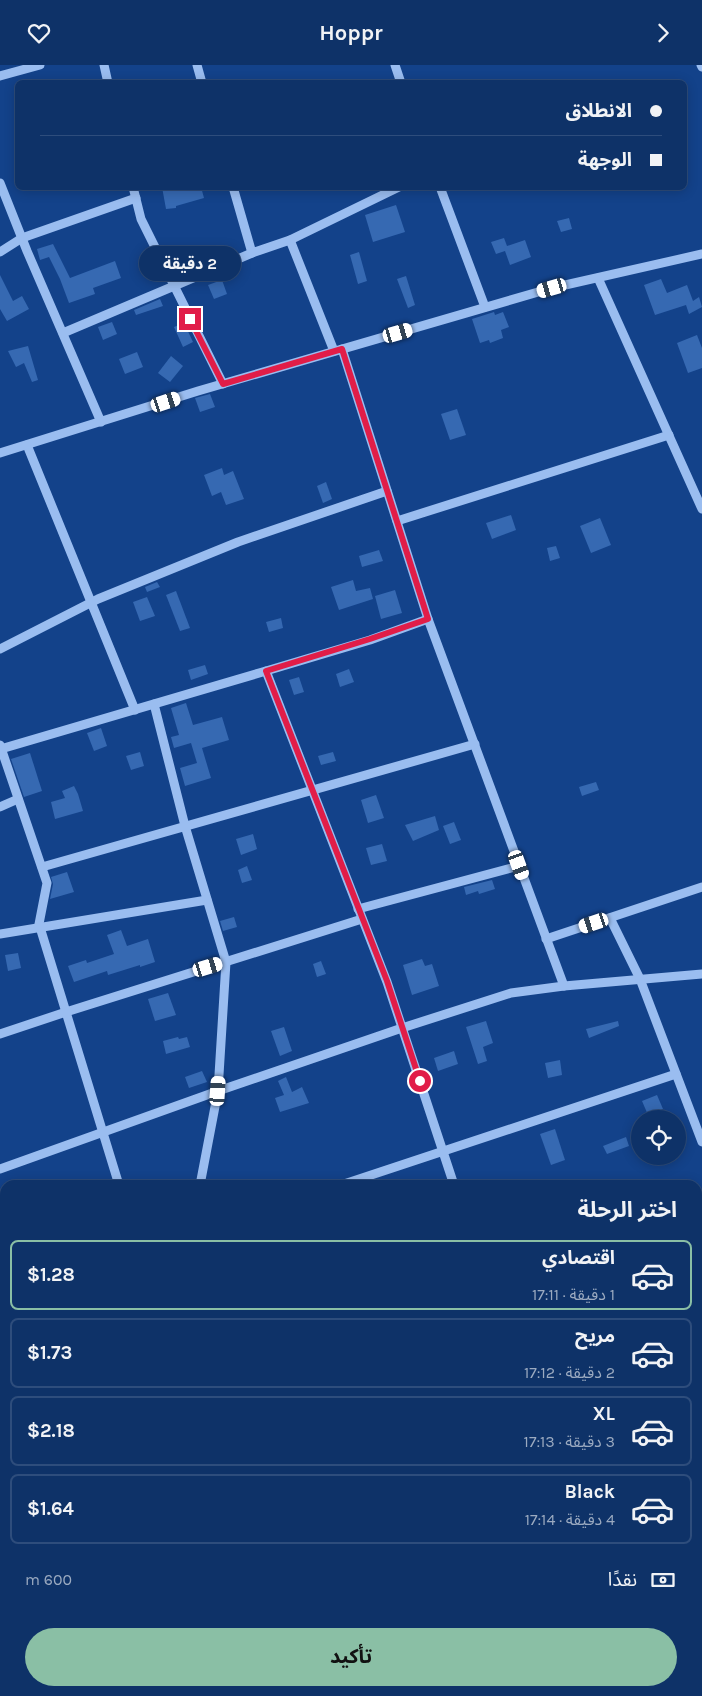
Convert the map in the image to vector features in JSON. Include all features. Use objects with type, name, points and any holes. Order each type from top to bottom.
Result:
[{"type":"street","points":[[0,75],[40,65]]},
{"type":"street","points":[[104,65],[107,80]]},
{"type":"street","points":[[196,65],[201,80]]},
{"type":"street","points":[[395,65],[400,80]]},
{"type":"street","points":[[0,183],[101,422]]},
{"type":"street","points":[[134,190],[141,219],[223,384]]},
{"type":"street","points":[[234,190],[252,253]]},
{"type":"street","points":[[63,333],[252,253],[290,240],[393,190]]},
{"type":"street","points":[[441,190],[485,307]]},
{"type":"street","points":[[0,252],[22,238],[136,198]]},
{"type":"street","points":[[290,240],[338,350],[387,491],[428,619],[564,986]]},
{"type":"street","points":[[0,453],[223,384],[552,288],[702,254]]},
{"type":"street","points":[[598,278],[702,509]]},
{"type":"street","points":[[397,521],[668,435]]},
{"type":"street","points":[[26,445],[135,709]]},
{"type":"street","points":[[0,649],[91,603],[238,542],[387,491]]},
{"type":"street","points":[[117,1180],[40,928],[39,924],[47,883],[1,747],[266,671],[428,619]]},
{"type":"street","points":[[266,671],[387,981],[452,1180]]},
{"type":"street","points":[[154,704],[184,826],[226,962],[218,1091],[201,1180]]},
{"type":"street","points":[[42,867],[474,744]]},
{"type":"street","points":[[0,807],[18,799]]},
{"type":"street","points":[[358,909],[519,865]]},
{"type":"street","points":[[546,939],[702,887]]},
{"type":"street","points":[[0,934],[207,900]]},
{"type":"street","points":[[610,918],[640,979],[702,1142]]},
{"type":"street","points":[[0,1034],[362,919]]},
{"type":"street","points":[[0,1169],[218,1091],[511,993],[702,973]]},
{"type":"street","points":[[356,1180],[676,1074]]},
{"type":"building","points":[[163,190],[202,190],[204,198],[176,206],[176,208],[166,209]]},
{"type":"building","points":[[396,205],[405,232],[373,242],[365,215]]},
{"type":"building","points":[[569,218],[572,229],[561,232],[557,221]]},
{"type":"building","points":[[504,238],[507,246],[525,240],[531,257],[510,265],[505,251],[496,254],[491,242]]},
{"type":"building","points":[[53,244],[70,278],[115,261],[121,278],[93,288],[95,294],[69,303],[49,257],[40,260],[37,249]]},
{"type":"building","points":[[359,252],[367,281],[358,284],[350,255]]},
{"type":"building","points":[[0,275],[13,301],[22,296],[29,309],[7,321],[0,309]]},
{"type":"building","points":[[406,276],[415,305],[408,308],[397,279]]},
{"type":"building","points":[[661,279],[667,293],[687,285],[693,301],[699,297],[702,307],[689,314],[686,305],[655,315],[644,285]]},
{"type":"building","points":[[222,280],[227,294],[214,299],[208,285]]},
{"type":"building","points":[[160,299],[163,306],[136,315],[134,310]]},
{"type":"building","points":[[494,312],[495,315],[503,312],[509,327],[501,330],[503,338],[490,343],[489,340],[480,343],[472,319]]},
{"type":"building","points":[[112,322],[117,334],[103,340],[98,327]]},
{"type":"building","points":[[184,323],[193,342],[183,347],[174,327]]},
{"type":"building","points":[[697,335],[702,348],[702,368],[688,373],[677,343]]},
{"type":"building","points":[[28,346],[38,380],[32,382],[24,363],[16,367],[8,351]]},
{"type":"building","points":[[137,352],[143,367],[125,374],[119,359]]},
{"type":"building","points":[[171,356],[183,366],[170,382],[158,373]]},
{"type":"building","points":[[210,394],[215,407],[200,412],[195,398]]},
{"type":"building","points":[[457,409],[466,435],[450,440],[441,414]]},
{"type":"building","points":[[222,468],[224,475],[233,471],[244,499],[226,505],[221,492],[212,496],[204,475]]},
{"type":"building","points":[[326,482],[332,499],[323,503],[317,486]]},
{"type":"building","points":[[511,515],[516,530],[492,539],[486,523]]},
{"type":"building","points":[[600,518],[611,545],[591,553],[580,526]]},
{"type":"building","points":[[556,546],[560,558],[550,561],[547,548]]},
{"type":"building","points":[[379,550],[383,561],[362,567],[359,556]]},
{"type":"building","points":[[353,580],[356,591],[370,588],[373,599],[339,610],[331,587]]},
{"type":"building","points":[[157,582],[160,587],[147,592],[145,587]]},
{"type":"building","points":[[395,590],[402,613],[381,619],[375,596]]},
{"type":"building","points":[[176,591],[190,628],[180,631],[166,595]]},
{"type":"building","points":[[147,597],[155,616],[140,621],[133,602]]},
{"type":"building","points":[[281,618],[283,628],[269,632],[266,622]]},
{"type":"building","points":[[205,665],[208,674],[191,680],[188,670]]},
{"type":"building","points":[[349,669],[354,682],[340,687],[336,674]]},
{"type":"building","points":[[299,677],[304,692],[294,695],[289,680]]},
{"type":"building","points":[[186,703],[193,725],[222,717],[229,740],[202,748],[211,778],[185,786],[180,768],[197,763],[191,743],[174,748],[171,737],[179,735],[171,708]]},
{"type":"building","points":[[101,728],[107,746],[94,751],[87,733]]},
{"type":"building","points":[[140,752],[144,766],[131,770],[126,756]]},
{"type":"building","points":[[333,752],[336,761],[321,765],[318,756]]},
{"type":"building","points":[[30,753],[42,791],[24,797],[11,759]]},
{"type":"building","points":[[596,782],[599,790],[582,796],[579,787]]},
{"type":"building","points":[[74,786],[83,811],[55,819],[51,802],[65,798],[62,791]]},
{"type":"building","points":[[376,795],[384,818],[368,823],[361,800]]},
{"type":"building","points":[[435,816],[439,830],[413,841],[405,825]]},
{"type":"building","points":[[454,822],[461,840],[450,844],[443,826]]},
{"type":"building","points":[[253,834],[257,849],[241,855],[236,839]]},
{"type":"building","points":[[382,844],[387,861],[371,865],[366,848]]},
{"type":"building","points":[[247,866],[252,880],[242,883],[238,870]]},
{"type":"building","points":[[67,872],[74,892],[50,899],[53,884],[51,877]]},
{"type":"building","points":[[492,880],[495,889],[479,894],[478,891],[466,895],[464,887]]},
{"type":"building","points":[[234,917],[237,927],[223,931],[220,921]]},
{"type":"building","points":[[121,930],[127,946],[148,939],[155,962],[108,975],[107,971],[74,982],[68,966],[86,960],[87,963],[114,954],[107,935]]},
{"type":"building","points":[[18,953],[21,968],[8,971],[5,955]]},
{"type":"building","points":[[422,959],[425,966],[432,964],[439,986],[412,995],[403,965]]},
{"type":"building","points":[[321,961],[326,974],[317,977],[313,964]]},
{"type":"building","points":[[168,993],[176,1015],[155,1021],[148,999]]},
{"type":"building","points":[[486,1021],[493,1043],[483,1047],[487,1061],[478,1064],[466,1027]]},
{"type":"building","points":[[618,1021],[619,1026],[589,1038],[586,1029]]},
{"type":"building","points":[[284,1027],[292,1051],[280,1056],[271,1031]]},
{"type":"building","points":[[178,1037],[179,1039],[187,1037],[190,1047],[166,1054],[163,1041]]},
{"type":"building","points":[[454,1051],[458,1064],[438,1071],[434,1058]]},
{"type":"building","points":[[560,1060],[562,1075],[548,1078],[545,1063]]},
{"type":"building","points":[[202,1071],[207,1082],[189,1088],[185,1077]]},
{"type":"building","points":[[286,1077],[292,1092],[302,1087],[309,1103],[280,1112],[275,1098],[284,1095],[278,1081]]},
{"type":"building","points":[[657,1095],[663,1109],[646,1110],[642,1101]]},
{"type":"building","points":[[555,1129],[565,1160],[551,1165],[540,1134]]},
{"type":"building","points":[[626,1137],[629,1146],[607,1154],[603,1146]]},
{"type":"route","points":[[190,319],[223,384],[342,349],[428,619],[266,671],[387,981],[420,1081]]}]
